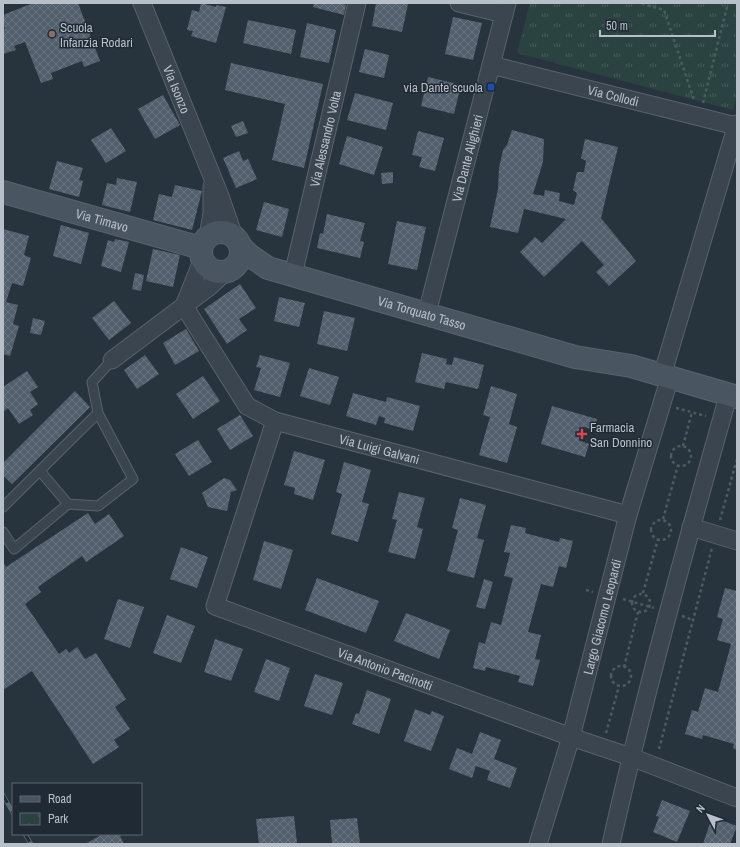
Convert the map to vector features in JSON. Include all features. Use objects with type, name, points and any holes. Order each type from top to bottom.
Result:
[{"type":"street","name":"Via Isonzo","points":[[142,3],[237,242]]},
{"type":"street","name":"Via Alessandro Volta","points":[[293,275],[357,3]]},
{"type":"street","points":[[460,3],[505,9]]},
{"type":"street","name":"Via Dante Alighieri","points":[[427,313],[505,9]]},
{"type":"street","name":"Via Collodi","points":[[491,65],[737,125]]},
{"type":"street","name":"Largo Giacomo Leopardi","points":[[538,844],[571,737],[628,515],[737,125]]},
{"type":"street","name":"Via Isonzo","points":[[184,306],[203,249],[212,213],[212,176]]},
{"type":"street","name":"Via Timavo","points":[[3,192],[203,249]]},
{"type":"street","name":"Via Torquato Tasso","points":[[268,268],[215,272],[205,265],[203,249],[216,232],[226,232],[249,255],[268,268],[575,357],[631,366],[664,390],[730,409]]},
{"type":"street","points":[[112,360],[238,264],[241,251],[237,242]]},
{"type":"street","name":"Via Luigi Galvani","points":[[184,306],[247,406],[275,421],[628,515]]},
{"type":"street","points":[[611,844],[631,757],[692,527],[730,409]]},
{"type":"street","name":"Via Antonio Pacinotti","points":[[275,421],[215,606],[571,737],[631,757],[737,798]]},
{"type":"street","points":[[692,527],[737,541]]},
{"type":"lane","points":[[3,532],[14,549],[68,504],[98,506],[133,479],[98,413],[92,382],[112,360]]},
{"type":"lane","points":[[3,507],[98,413]]},
{"type":"lane","points":[[40,471],[68,504]]},
{"type":"path","points":[[644,3],[643,4],[664,10],[700,117]]},
{"type":"path","points":[[700,117],[728,3]]},
{"type":"path","points":[[664,390],[692,412],[730,409]]},
{"type":"path","points":[[683,446],[692,412]]},
{"type":"path","points":[[683,446],[690,452],[690,460],[685,465],[678,466],[671,460],[671,454],[676,447],[683,446]]},
{"type":"path","points":[[658,749],[737,459]]},
{"type":"path","points":[[663,520],[678,466]]},
{"type":"path","points":[[656,520],[663,520],[669,524],[671,528],[670,534],[666,539],[658,539],[652,536],[650,527],[656,520]]},
{"type":"path","points":[[643,593],[658,539]]},
{"type":"path","points":[[586,590],[693,620]]},
{"type":"path","points":[[643,593],[650,601],[649,607],[643,612],[638,612],[632,608],[632,597],[636,594],[643,593]]},
{"type":"path","points":[[624,666],[638,612]]},
{"type":"path","points":[[624,666],[628,668],[631,674],[628,684],[625,686],[615,685],[611,680],[610,675],[614,668],[624,666]]},
{"type":"path","points":[[602,747],[618,686]]},
{"type":"green space","points":[[530,3],[737,3],[737,94],[733,110],[517,53]]},
{"type":"building","points":[[33,3],[78,3],[100,61],[84,67],[82,61],[51,73],[53,79],[41,83],[25,42],[14,46],[16,50],[3,54],[3,29],[5,29],[3,15]]},
{"type":"building","points":[[201,3],[216,7],[216,5],[226,7],[216,43],[191,36],[193,31],[187,30],[192,10],[199,12]]},
{"type":"building","points":[[314,3],[342,3],[346,5],[344,15],[313,7]]},
{"type":"building","points":[[376,3],[408,4],[402,32],[372,26]]},
{"type":"building","points":[[453,17],[482,23],[473,60],[445,54]]},
{"type":"building","points":[[248,20],[296,30],[291,54],[243,43]]},
{"type":"building","points":[[307,23],[336,30],[329,63],[300,57]]},
{"type":"building","points":[[365,49],[389,55],[384,78],[359,72]]},
{"type":"building","points":[[231,63],[323,84],[304,168],[272,160],[285,104],[225,90]]},
{"type":"building","points":[[428,77],[461,85],[454,114],[421,106]]},
{"type":"building","points":[[355,93],[393,103],[386,130],[347,120]]},
{"type":"building","points":[[163,95],[180,125],[155,139],[138,109]]},
{"type":"building","points":[[243,121],[248,133],[236,137],[231,126]]},
{"type":"building","points":[[111,128],[126,151],[106,163],[91,140]]},
{"type":"building","points":[[512,130],[544,139],[543,162],[533,194],[544,196],[545,190],[560,193],[559,201],[574,205],[577,193],[573,190],[577,172],[584,172],[586,161],[581,158],[585,139],[618,147],[601,218],[636,261],[609,286],[596,272],[604,265],[582,241],[544,277],[520,252],[535,237],[542,243],[566,219],[524,209],[518,233],[490,227],[498,189],[499,168],[503,150],[507,145]]},
{"type":"building","points":[[418,131],[444,138],[435,171],[419,167],[422,157],[412,155]]},
{"type":"building","points":[[347,136],[383,147],[374,175],[339,164]]},
{"type":"building","points":[[239,151],[243,161],[248,159],[257,179],[236,188],[223,158]]},
{"type":"building","points":[[57,161],[83,168],[79,180],[83,181],[79,197],[49,189]]},
{"type":"building","points":[[393,172],[393,183],[382,184],[381,173]]},
{"type":"building","points":[[117,178],[137,182],[130,212],[102,205],[107,183],[116,185]]},
{"type":"building","points":[[175,185],[202,191],[192,230],[153,220],[159,194],[172,197]]},
{"type":"building","points":[[264,202],[289,209],[282,237],[256,230]]},
{"type":"building","points":[[327,214],[365,223],[360,241],[364,242],[360,258],[317,248],[320,233],[323,234]]},
{"type":"building","points":[[397,221],[426,227],[417,270],[388,264]]},
{"type":"building","points":[[61,225],[89,233],[81,264],[53,256]]},
{"type":"building","points":[[3,229],[29,236],[24,255],[31,258],[23,286],[12,283],[6,302],[18,305],[13,324],[19,326],[10,356],[3,354]]},
{"type":"building","points":[[115,239],[129,242],[121,272],[101,266],[108,240],[114,242]]},
{"type":"building","points":[[153,249],[180,255],[173,287],[146,281]]},
{"type":"building","points":[[135,273],[144,275],[141,291],[132,289]]},
{"type":"building","points":[[240,284],[256,308],[239,319],[247,330],[227,344],[204,309]]},
{"type":"building","points":[[279,297],[305,303],[299,327],[274,321]]},
{"type":"building","points":[[114,301],[131,323],[109,340],[92,318]]},
{"type":"building","points":[[324,311],[355,318],[347,351],[317,344]]},
{"type":"building","points":[[33,318],[45,321],[41,335],[30,333]]},
{"type":"building","points":[[186,329],[199,351],[175,365],[163,343]]},
{"type":"building","points":[[422,353],[447,359],[446,364],[452,365],[454,357],[484,365],[478,389],[446,382],[444,389],[415,382]]},
{"type":"building","points":[[145,355],[159,374],[137,389],[124,370]]},
{"type":"building","points":[[260,355],[290,363],[280,397],[254,390],[261,368],[256,367]]},
{"type":"building","points":[[309,368],[339,377],[330,405],[300,396]]},
{"type":"building","points":[[27,371],[38,387],[30,392],[38,404],[30,410],[33,415],[19,424],[8,408],[3,412],[3,387]]},
{"type":"building","points":[[203,376],[220,401],[193,419],[176,394]]},
{"type":"building","points":[[491,386],[517,394],[509,424],[517,427],[507,463],[479,455],[490,417],[483,415]]},
{"type":"building","points":[[75,391],[90,407],[12,484],[3,475],[3,463]]},
{"type":"building","points":[[353,393],[386,402],[387,397],[420,406],[413,431],[384,423],[385,418],[379,416],[376,425],[346,416]]},
{"type":"building","points":[[552,406],[597,419],[594,430],[585,427],[581,441],[589,444],[585,457],[541,444]]},
{"type":"building","points":[[240,415],[253,436],[230,450],[217,429]]},
{"type":"building","points":[[198,440],[212,462],[189,476],[175,454]]},
{"type":"building","points":[[294,451],[325,460],[313,500],[294,494],[295,488],[284,485]]},
{"type":"building","points":[[344,462],[371,470],[362,502],[369,504],[358,542],[331,534],[342,494],[336,492]]},
{"type":"building","points":[[224,478],[230,480],[237,490],[231,492],[227,511],[208,507],[202,493]]},
{"type":"building","points":[[399,492],[425,498],[417,527],[423,529],[415,559],[388,552],[397,520],[392,519]]},
{"type":"building","points":[[460,498],[486,505],[477,538],[484,540],[474,578],[447,571],[458,530],[452,528]]},
{"type":"building","points":[[88,513],[95,524],[109,514],[124,536],[86,562],[82,556],[38,587],[41,592],[25,604],[59,654],[66,649],[69,653],[77,647],[85,659],[96,653],[126,699],[115,707],[130,729],[114,740],[119,747],[93,764],[32,671],[3,690],[3,562],[6,567]]},
{"type":"building","points":[[511,525],[526,528],[525,533],[559,542],[560,538],[573,541],[566,568],[559,566],[553,587],[541,584],[528,632],[541,635],[535,659],[540,660],[533,686],[518,682],[520,676],[486,667],[485,671],[473,668],[479,642],[485,644],[491,622],[501,625],[513,578],[504,576],[510,553],[504,552]]},
{"type":"building","points":[[264,541],[293,550],[281,589],[253,580]]},
{"type":"building","points":[[181,547],[208,557],[197,588],[170,579]]},
{"type":"building","points":[[317,578],[379,601],[366,633],[305,610]]},
{"type":"building","points":[[484,579],[493,582],[485,609],[476,607]]},
{"type":"building","points":[[725,588],[737,591],[737,750],[733,748],[734,744],[703,735],[702,739],[685,734],[692,710],[698,712],[705,688],[718,692],[731,644],[717,640],[723,619],[717,617]]},
{"type":"building","points":[[118,599],[144,607],[130,648],[104,639]]},
{"type":"building","points":[[406,613],[450,630],[439,659],[394,641]]},
{"type":"building","points":[[167,615],[195,626],[181,663],[153,653]]},
{"type":"building","points":[[215,639],[243,649],[231,681],[204,672]]},
{"type":"building","points":[[266,659],[290,668],[279,701],[254,692]]},
{"type":"building","points":[[315,674],[343,683],[332,715],[304,706]]},
{"type":"building","points":[[367,690],[391,699],[379,734],[352,724],[356,713],[359,714]]},
{"type":"building","points":[[415,709],[430,715],[432,711],[444,716],[431,751],[404,741]]},
{"type":"building","points":[[480,732],[501,740],[494,759],[517,768],[510,788],[487,780],[490,771],[476,766],[472,778],[449,769],[457,748],[472,754]]},
{"type":"building","points":[[662,800],[690,811],[677,842],[653,832],[659,817],[656,816]]},
{"type":"building","points":[[294,816],[297,843],[259,844],[256,819]]},
{"type":"building","points":[[712,817],[737,826],[730,844],[703,844]]},
{"type":"building","points":[[357,818],[360,844],[332,844],[330,820]]},
{"type":"building","points":[[101,835],[122,835],[120,836],[124,844],[85,844]]},
{"type":"railway","points":[[3,795],[12,811]]},
{"type":"railway","points":[[26,835],[31,844]]},
{"type":"place","name":"Scuola Infanzia Rodari","points":[[52,34]]},
{"type":"place","name":"via Dante scuola","points":[[491,87]]},
{"type":"place","name":"Farmacia San Donnino","points":[[582,434]]}]
